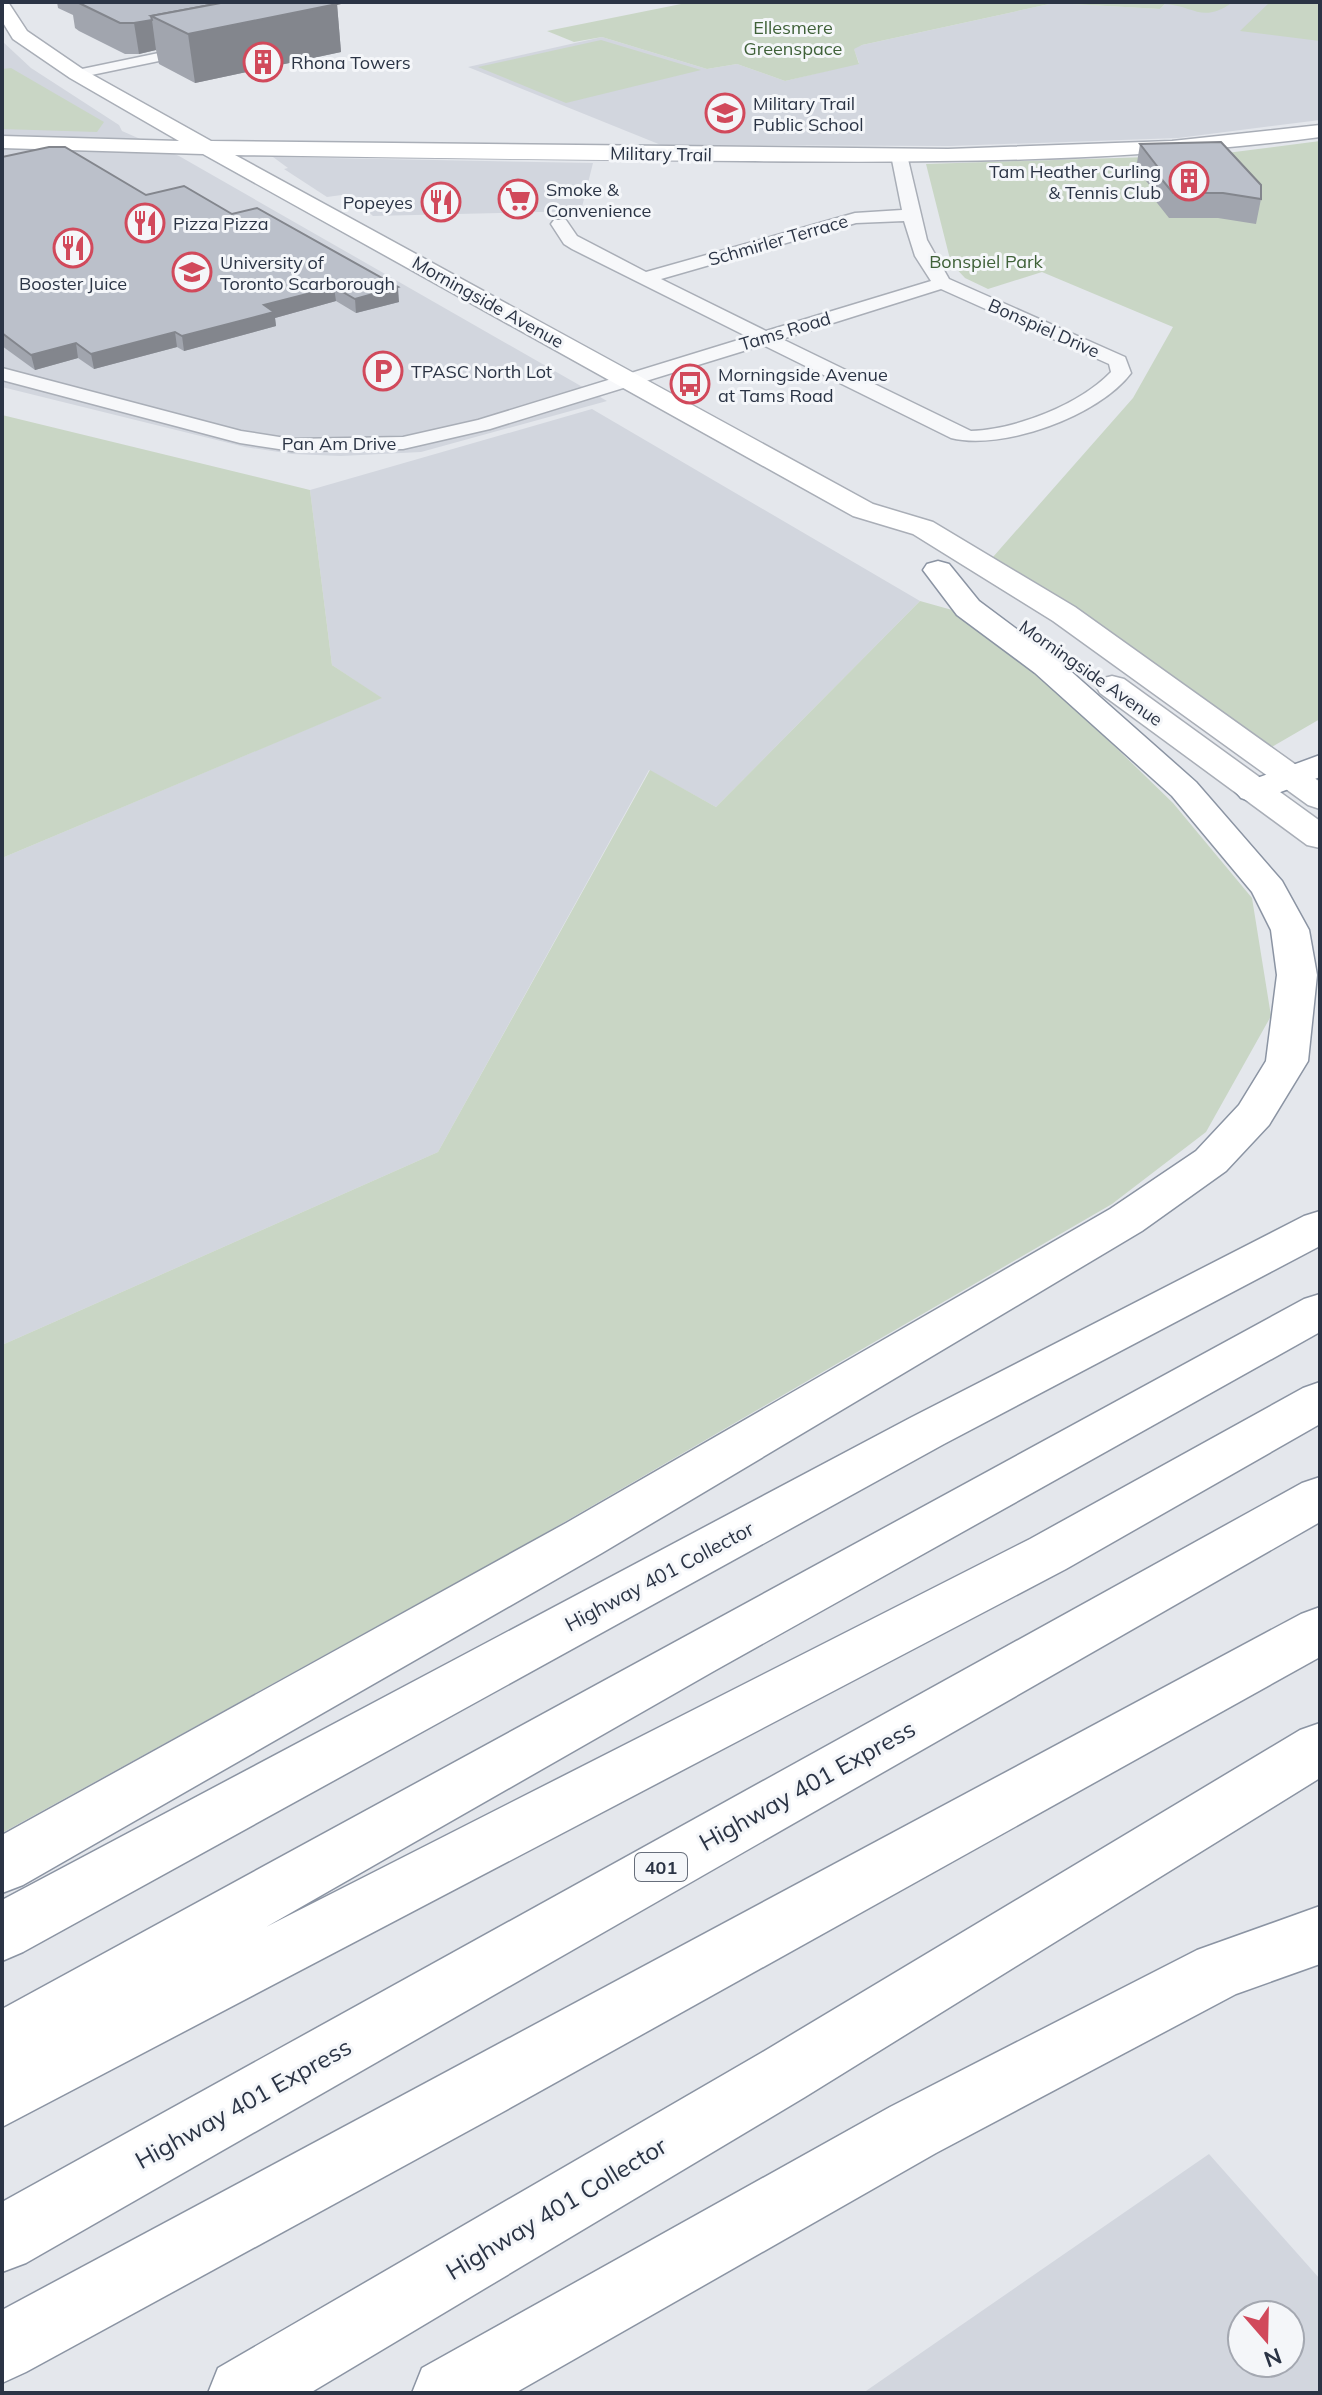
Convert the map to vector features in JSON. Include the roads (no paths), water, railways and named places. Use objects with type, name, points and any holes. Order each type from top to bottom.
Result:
[{"type":"main road","name":"Morningside Avenue","points":[[2,6],[20,35],[77,74],[204,147],[863,510],[923,528],[1064,614],[1304,771],[1320,798]]},
{"type":"main road","points":[[87,145],[134,134],[142,119],[139,110]]},
{"type":"main road","name":"Military Trail","points":[[2,142],[281,150],[899,155],[1160,148],[1255,141],[1320,131]]},
{"type":"main road","points":[[250,170],[261,156],[281,150]]},
{"type":"main road","name":"Morningside Avenue","points":[[863,510],[884,535],[1066,651],[1253,791],[1320,837]]},
{"type":"main road","points":[[2,1866],[597,1530],[1126,1220],[1211,1161],[1254,1115],[1287,1061],[1297,975],[1290,930],[1269,889],[1184,789],[1046,666],[968,608],[938,570]]},
{"type":"main road","points":[[1253,791],[1304,771]]},
{"type":"main road","name":"Highway 401 Collector","points":[[2,1932],[927,1431],[1320,1227]]},
{"type":"main road","points":[[2,2043],[695,1655],[1320,1311]]},
{"type":"main road","points":[[2,2095],[1034,1561],[1320,1401]]},
{"type":"main road","name":"Highway 401 Express","points":[[2,2239],[1320,1497]]},
{"type":"main road","points":[[2,2348],[479,2091],[1320,1630]]},
{"type":"main road","name":"Highway 401 Collector","points":[[243,2393],[783,2075],[1320,1748]]},
{"type":"main road","points":[[447,2393],[913,2130],[1219,1971],[1320,1935]]},
{"type":"street","points":[[77,74],[215,46]]},
{"type":"street","points":[[899,155],[928,267],[942,283]]},
{"type":"street","name":"Schmirler Terrace","points":[[645,278],[855,218],[913,215]]},
{"type":"street","name":"Bonspiel Drive","points":[[560,224],[570,240],[578,245],[943,427],[971,437],[996,436],[1091,402],[1121,373],[1118,361],[942,283]]},
{"type":"street","name":"Tams Road","points":[[628,379],[942,283]]},
{"type":"street","name":"Pan Am Drive","points":[[2,374],[240,437],[292,445],[336,446],[403,443],[483,425],[628,379]]},
{"type":"place","name":"Rhona Towers","points":[[263,62]]},
{"type":"place","name":"Military Trail Public School","points":[[725,113]]},
{"type":"place","name":"Tam Heather Curling & Tennis Club","points":[[1189,181]]},
{"type":"place","name":"Smoke & Convenience","points":[[518,199]]},
{"type":"place","name":"Popeyes","points":[[441,202]]},
{"type":"place","name":"Pizza Pizza","points":[[145,223]]},
{"type":"place","name":"Booster Juice","points":[[73,248]]},
{"type":"place","name":"University of Toronto Scarborough","points":[[192,272]]},
{"type":"place","name":"TPASC North Lot","points":[[383,371]]},
{"type":"place","name":"Morningside Avenue at Tams Road","points":[[690,384]]},
{"type":"park label","name":"Ellesmere Greenspace","points":[[793,37]]},
{"type":"park label","name":"Bonspiel Park","points":[[986,261]]}]
